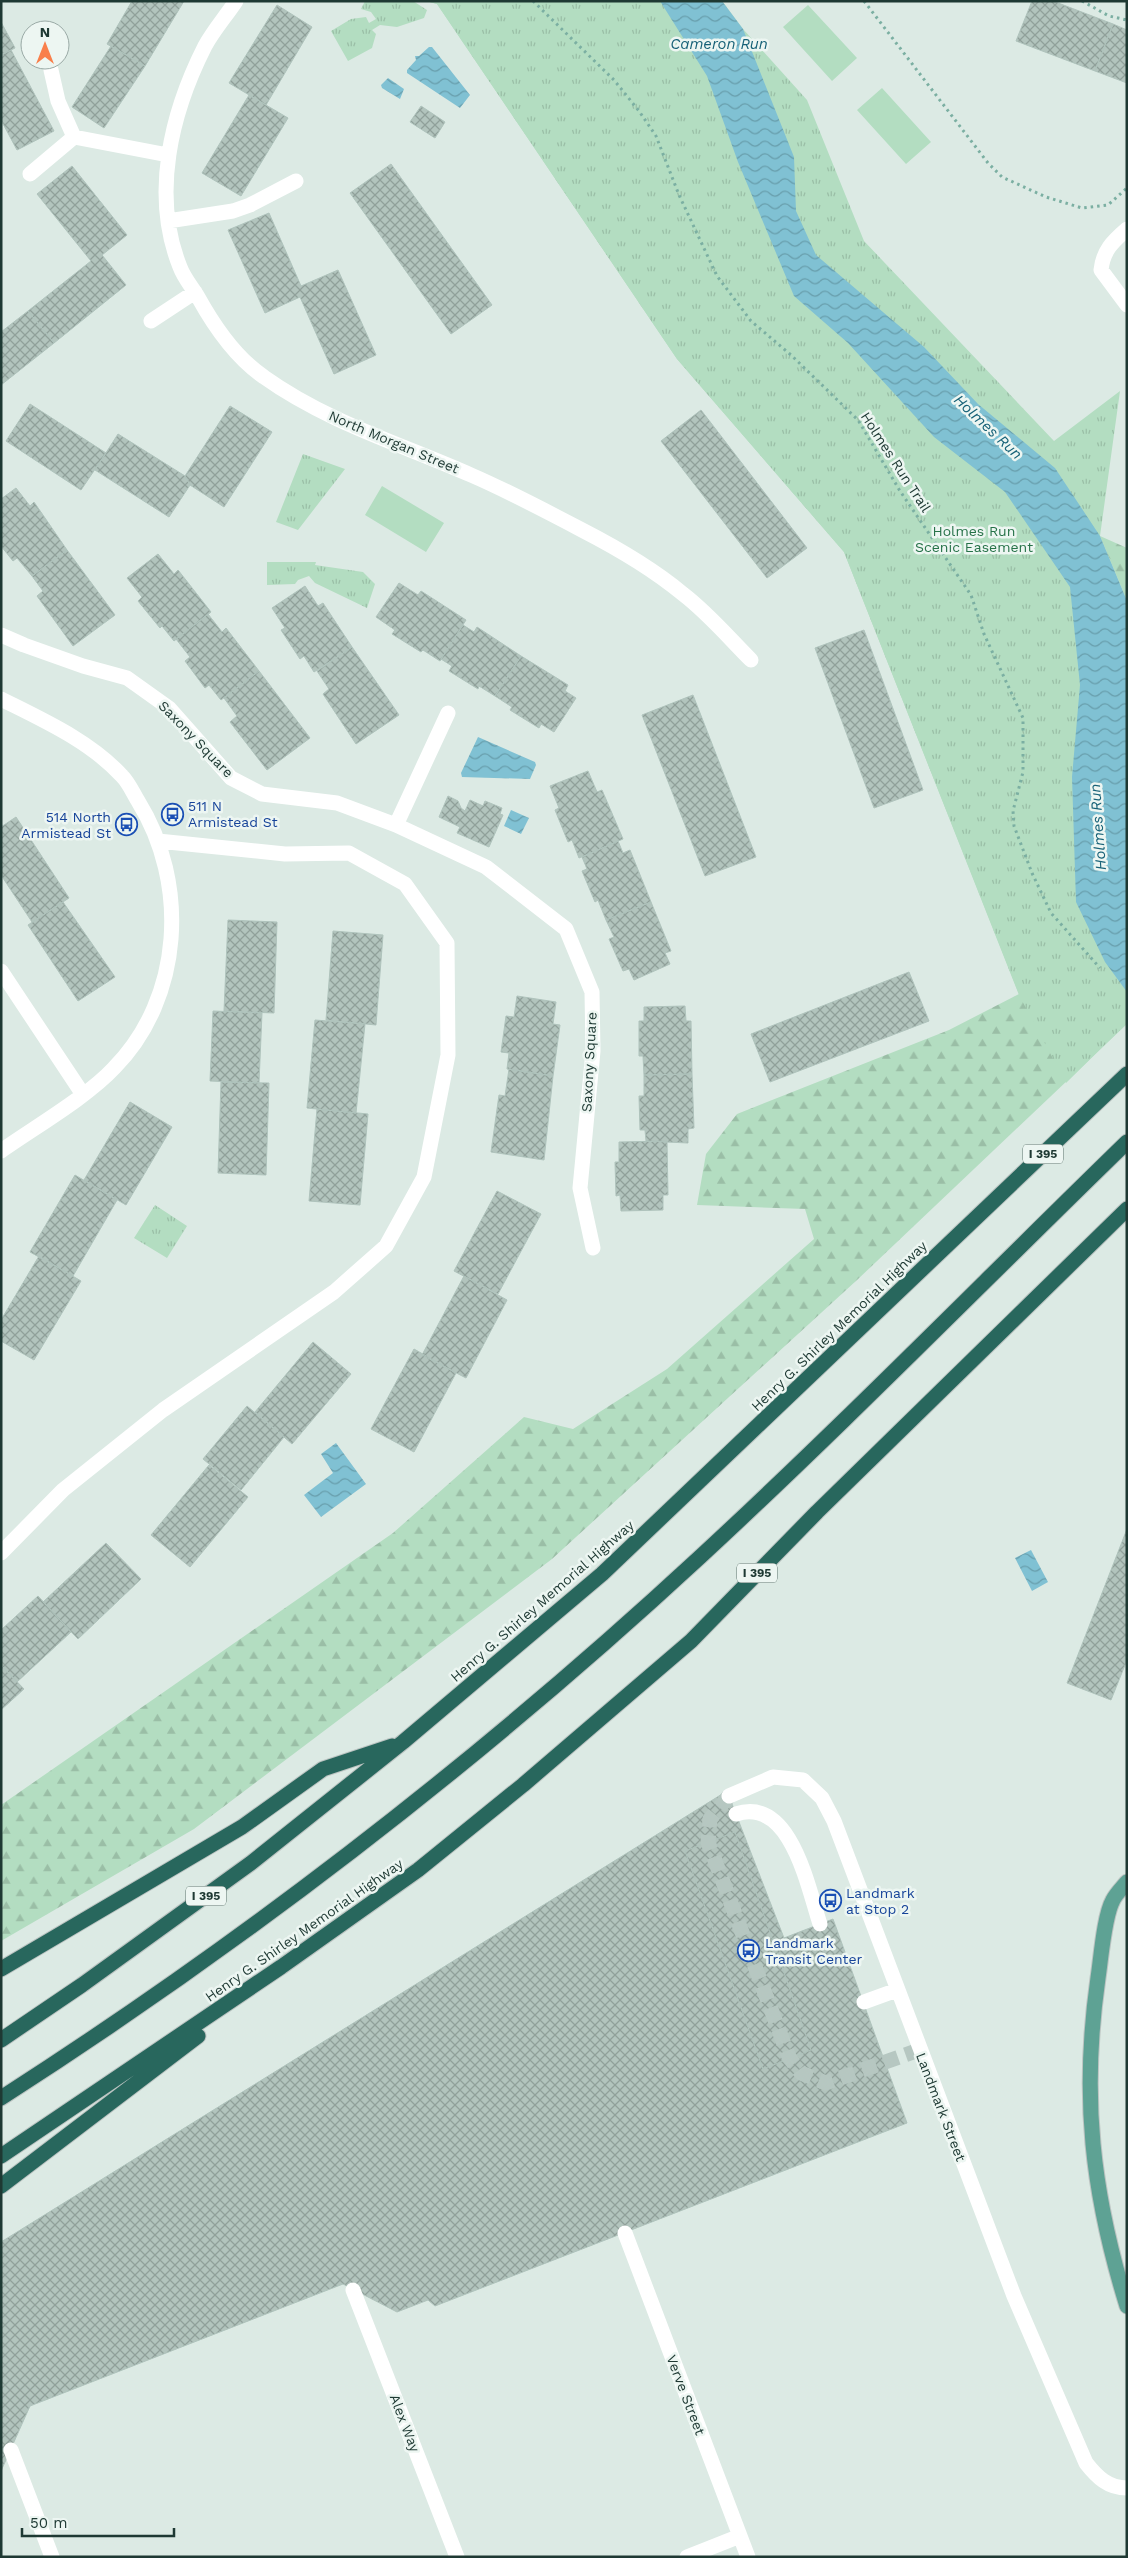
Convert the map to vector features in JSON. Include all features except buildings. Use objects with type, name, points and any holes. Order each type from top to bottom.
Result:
[{"type":"highway","name":"Henry G. Shirley Memorial Highway","points":[[1,2040],[82,1985],[251,1863],[403,1742],[602,1574],[1127,1074]]},
{"type":"highway","points":[[1,2098],[67,2056],[258,1921],[414,1801],[565,1677],[699,1558],[1127,1142]]},
{"type":"highway","name":"Henry G. Shirley Memorial Highway","points":[[1,2156],[362,1910],[418,1870],[524,1785],[690,1641],[818,1512],[1127,1209]]},
{"type":"highway","points":[[1,1969],[242,1827],[323,1769],[403,1742]]},
{"type":"highway","points":[[1,2186],[362,1910]]},
{"type":"main road","points":[[1127,1882],[1112,1901],[1103,1941],[1091,2028],[1089,2080],[1092,2148],[1100,2202],[1114,2263],[1127,2306]]},
{"type":"street","name":"North Morgan Street","points":[[236,1],[206,45],[175,122],[168,155],[165,194],[171,240],[181,269],[210,318],[243,358],[262,376],[283,389],[344,423],[472,475],[584,530],[650,570],[685,595],[751,660]]},
{"type":"street","points":[[51,70],[58,101],[74,137]]},
{"type":"street","points":[[74,137],[168,155]]},
{"type":"street","points":[[30,174],[74,137]]},
{"type":"street","points":[[168,221],[233,211],[250,205],[296,181]]},
{"type":"street","points":[[1127,229],[1112,242],[1103,256],[1101,270],[1127,306]]},
{"type":"street","points":[[151,320],[195,292]]},
{"type":"street","name":"Saxony Square","points":[[1,634],[75,663],[127,678],[169,708],[230,778],[262,794],[337,803],[396,825],[486,867],[566,929],[592,992],[593,1050],[580,1188],[593,1248]]},
{"type":"street","points":[[1,699],[66,732],[122,776],[146,814],[158,841],[171,886],[173,914],[170,948],[161,990],[143,1030],[114,1068],[1,1151]]},
{"type":"street","points":[[396,825],[448,713]]},
{"type":"street","points":[[1,1553],[64,1490],[163,1410],[334,1292],[386,1246],[424,1177],[448,1055],[447,943],[405,884],[349,852],[285,854],[158,841]]},
{"type":"street","points":[[1,971],[82,1093]]},
{"type":"street","name":"Landmark Street","points":[[729,1796],[773,1777],[803,1780],[822,1798],[834,1821],[1014,2296],[1086,2463],[1098,2478],[1116,2488],[1127,2488]]},
{"type":"street","points":[[736,1814],[757,1812],[775,1820],[788,1835],[820,1924]]},
{"type":"street","points":[[864,2002],[897,1990]]},
{"type":"street","name":"Verve Street","points":[[624,2233],[748,2557]]},
{"type":"street","name":"Alex Way","points":[[353,2290],[457,2557]]},
{"type":"street","points":[[11,2450],[52,2557]]},
{"type":"street","points":[[687,2557],[740,2536]]},
{"type":"path","name":"Holmes Run Trail","points":[[533,1],[614,80],[639,111],[656,136],[679,195],[717,276],[752,321],[791,355],[858,420],[900,491],[970,595],[984,634],[1023,718],[1022,772],[1013,811],[1014,826],[1032,873],[1051,913],[1100,968]]},
{"type":"path","points":[[864,1],[1002,177],[1046,197],[1082,208],[1108,205],[1127,188]]},
{"type":"path","points":[[1082,1],[1109,16],[1127,20]]},
{"type":"green space","points":[[365,1],[413,1],[427,10],[424,18],[397,27],[380,25],[372,30],[376,34],[372,48],[348,61],[331,31],[351,19],[366,17],[369,23],[376,19],[371,12],[361,9]]},
{"type":"green space","points":[[426,1],[660,1],[1127,992],[1127,1024],[857,1280],[552,1559],[194,1829],[1,1941],[1,1805],[393,1533],[524,1417],[573,1429],[667,1369],[814,1239],[805,1209],[697,1205],[706,1154],[737,1114],[949,1030],[1019,994],[844,552],[677,359],[437,4]]},
{"type":"green space","name":"Holmes Run Scenic Easement","points":[[426,1],[722,1],[743,29],[807,100],[864,241],[1054,441],[1120,391],[1100,536],[1127,601],[1127,1023],[1066,1083],[1019,995],[844,552],[677,359],[437,4]]},
{"type":"green space","points":[[808,5],[857,58],[832,81],[783,27]]},
{"type":"green space","points":[[882,88],[931,142],[906,164],[857,110]]},
{"type":"green space","points":[[303,454],[345,469],[298,530],[276,522]]},
{"type":"green space","points":[[382,486],[444,523],[426,552],[365,515]]},
{"type":"green space","points":[[1100,536],[1127,548],[1127,601]]},
{"type":"green space","points":[[267,562],[316,562],[315,565],[363,572],[375,584],[367,608],[315,583],[309,576],[298,580],[295,584],[267,585]]},
{"type":"green space","points":[[155,1205],[187,1226],[167,1258],[134,1238]]},
{"type":"water","name":"Cameron Run","points":[[660,1],[722,1],[743,29],[794,157],[796,211],[816,255],[924,347],[978,404],[1055,468],[1100,536],[1127,601],[1127,992],[1105,962],[1076,902],[1072,777],[1080,685],[1070,587],[1005,492],[934,437],[848,343],[794,296],[738,162],[707,76]]},
{"type":"water","points":[[429,47],[432,47],[470,95],[460,108],[407,73],[407,70],[416,60],[415,56],[419,56]]},
{"type":"water","points":[[388,78],[404,89],[400,99],[382,88],[381,85]]},
{"type":"water","points":[[478,737],[535,762],[536,765],[530,779],[462,777],[461,773]]},
{"type":"water","points":[[511,810],[529,818],[521,834],[504,826]]},
{"type":"water","points":[[336,1443],[366,1484],[321,1517],[304,1495],[333,1473],[321,1454]]},
{"type":"water","points":[[1031,1550],[1048,1582],[1032,1591],[1015,1558]]},
{"type":"tunnel","points":[[729,1796],[710,1819],[708,1842],[789,2057],[801,2073],[826,2083],[919,2050]]},
{"type":"place","name":"511 N Armistead St","points":[[172,814]]},
{"type":"place","name":"514 North Armistead St","points":[[127,825]]},
{"type":"place","name":"Landmark at Stop 2","points":[[830,1901]]},
{"type":"place","name":"Landmark Transit Center","points":[[749,1951]]},
{"type":"water label","name":"Holmes Run","points":[[988,427]]},
{"type":"water label","name":"Holmes Run","points":[[1098,827]]}]
